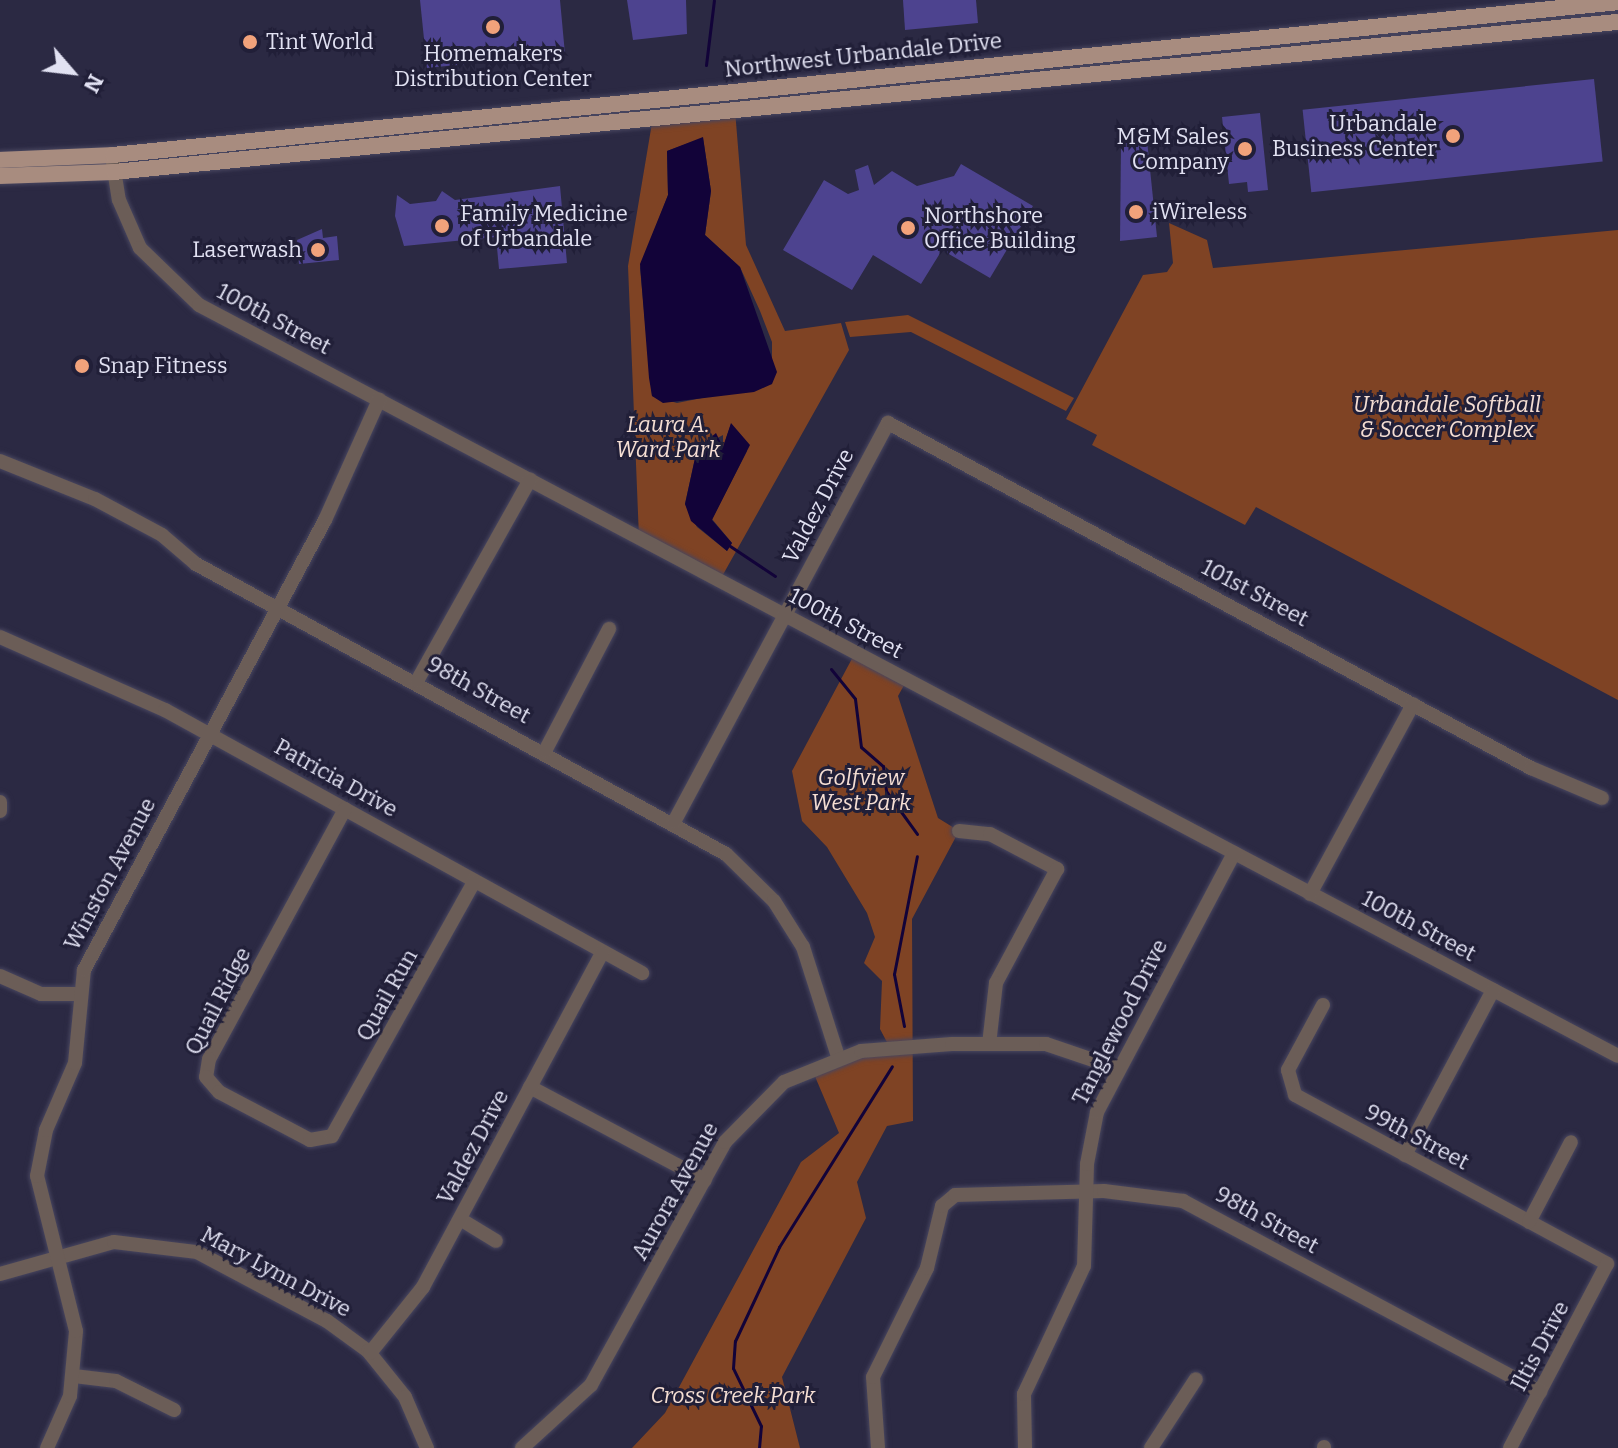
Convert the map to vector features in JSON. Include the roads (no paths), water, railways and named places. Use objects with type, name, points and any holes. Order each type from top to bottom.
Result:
[{"type":"main road","name":"Northwest Urbandale Drive","points":[[114,163],[1618,2]]},
{"type":"main road","name":"Northwest Urbandale Drive","points":[[114,163],[1618,22]]},
{"type":"main road","points":[[0,160],[114,163]]},
{"type":"main road","points":[[0,176],[114,163]]},
{"type":"street","name":"100th Street","points":[[114,163],[130,231],[177,290],[1618,1056]]},
{"type":"street","name":"Winston Avenue","points":[[47,1448],[74,1376],[76,1331],[55,1259],[37,1176],[46,1130],[75,1063],[80,994],[91,952],[279,608],[379,400]]},
{"type":"street","name":"Valdez Drive","points":[[674,822],[888,423]]},
{"type":"street","name":"101st Street","points":[[888,423],[1413,704],[1602,798]]},
{"type":"street","name":"98th Street","points":[[0,461],[95,499],[279,608],[674,822],[756,880],[790,923],[814,973],[838,1057]]},
{"type":"street","points":[[417,681],[530,480]]},
{"type":"street","points":[[545,751],[609,629]]},
{"type":"street","name":"Patricia Drive","points":[[0,637],[210,735],[642,973]]},
{"type":"street","points":[[1310,894],[1413,704]]},
{"type":"street","points":[[0,802],[0,811]]},
{"type":"street","name":"Quail Ridge","points":[[338,1130],[310,1140],[211,1087],[206,1068],[345,809]]},
{"type":"street","points":[[959,831],[990,834],[1057,869],[996,983],[989,1044]]},
{"type":"street","name":"Tanglewood Drive","points":[[1025,1448],[1024,1394],[1084,1266],[1089,1135],[1117,1068],[1234,853]]},
{"type":"street","name":"Quail Run","points":[[338,1130],[474,882]]},
{"type":"street","name":"Valdez Drive","points":[[370,1353],[423,1287],[602,953]]},
{"type":"street","points":[[0,976],[41,994],[80,994]]},
{"type":"street","points":[[1405,1155],[1493,990]]},
{"type":"street","name":"99th Street","points":[[1323,1005],[1288,1070],[1289,1089],[1607,1264]]},
{"type":"street","name":"Aurora Avenue","points":[[522,1448],[562,1417],[605,1365],[705,1180],[751,1109],[793,1076],[838,1057],[989,1044],[1046,1044],[1117,1068]]},
{"type":"street","points":[[530,1087],[705,1180]]},
{"type":"street","points":[[1529,1222],[1571,1142]]},
{"type":"street","name":"98th Street","points":[[878,1448],[873,1377],[927,1268],[946,1200],[1087,1192],[1183,1201],[1540,1392]]},
{"type":"street","points":[[460,1219],[496,1241]]},
{"type":"street","name":"Mary Lynn Drive","points":[[0,1274],[114,1242],[181,1247],[327,1321],[370,1353],[405,1397],[427,1448]]},
{"type":"street","name":"Iltis Drive","points":[[1510,1448],[1607,1264]]},
{"type":"street","points":[[74,1376],[116,1381],[174,1410]]},
{"type":"street","points":[[1151,1448],[1196,1379]]},
{"type":"waterway","points":[[706,65],[714,0]]},
{"type":"waterway","points":[[730,546],[775,576]]},
{"type":"waterway","points":[[831,669],[855,699],[861,747],[883,766],[886,791],[917,834]]},
{"type":"waterway","points":[[904,1026],[894,974],[917,856]]},
{"type":"waterway","points":[[759,1448],[761,1426],[733,1368],[735,1341],[779,1247],[892,1066]]},
{"type":"place","name":"Homemakers Distribution Center","points":[[493,27]]},
{"type":"place","name":"Tint World","points":[[250,42]]},
{"type":"place","name":"Urbandale Business Center","points":[[1453,136]]},
{"type":"place","name":"M&M Sales Company","points":[[1245,149]]},
{"type":"place","name":"iWireless","points":[[1136,212]]},
{"type":"place","name":"Family Medicine of Urbandale","points":[[442,226]]},
{"type":"place","name":"Northshore Office Building","points":[[908,228]]},
{"type":"place","name":"Laserwash","points":[[318,250]]},
{"type":"place","name":"Snap Fitness","points":[[82,366]]},
{"type":"park label","name":"Urbandale Softball & Soccer Complex","points":[[1447,416]]},
{"type":"park label","name":"Laura A. Ward Park","points":[[668,436]]},
{"type":"park label","name":"Golfview West Park","points":[[861,790]]},
{"type":"park label","name":"Cross Creek Park","points":[[733,1396]]}]
